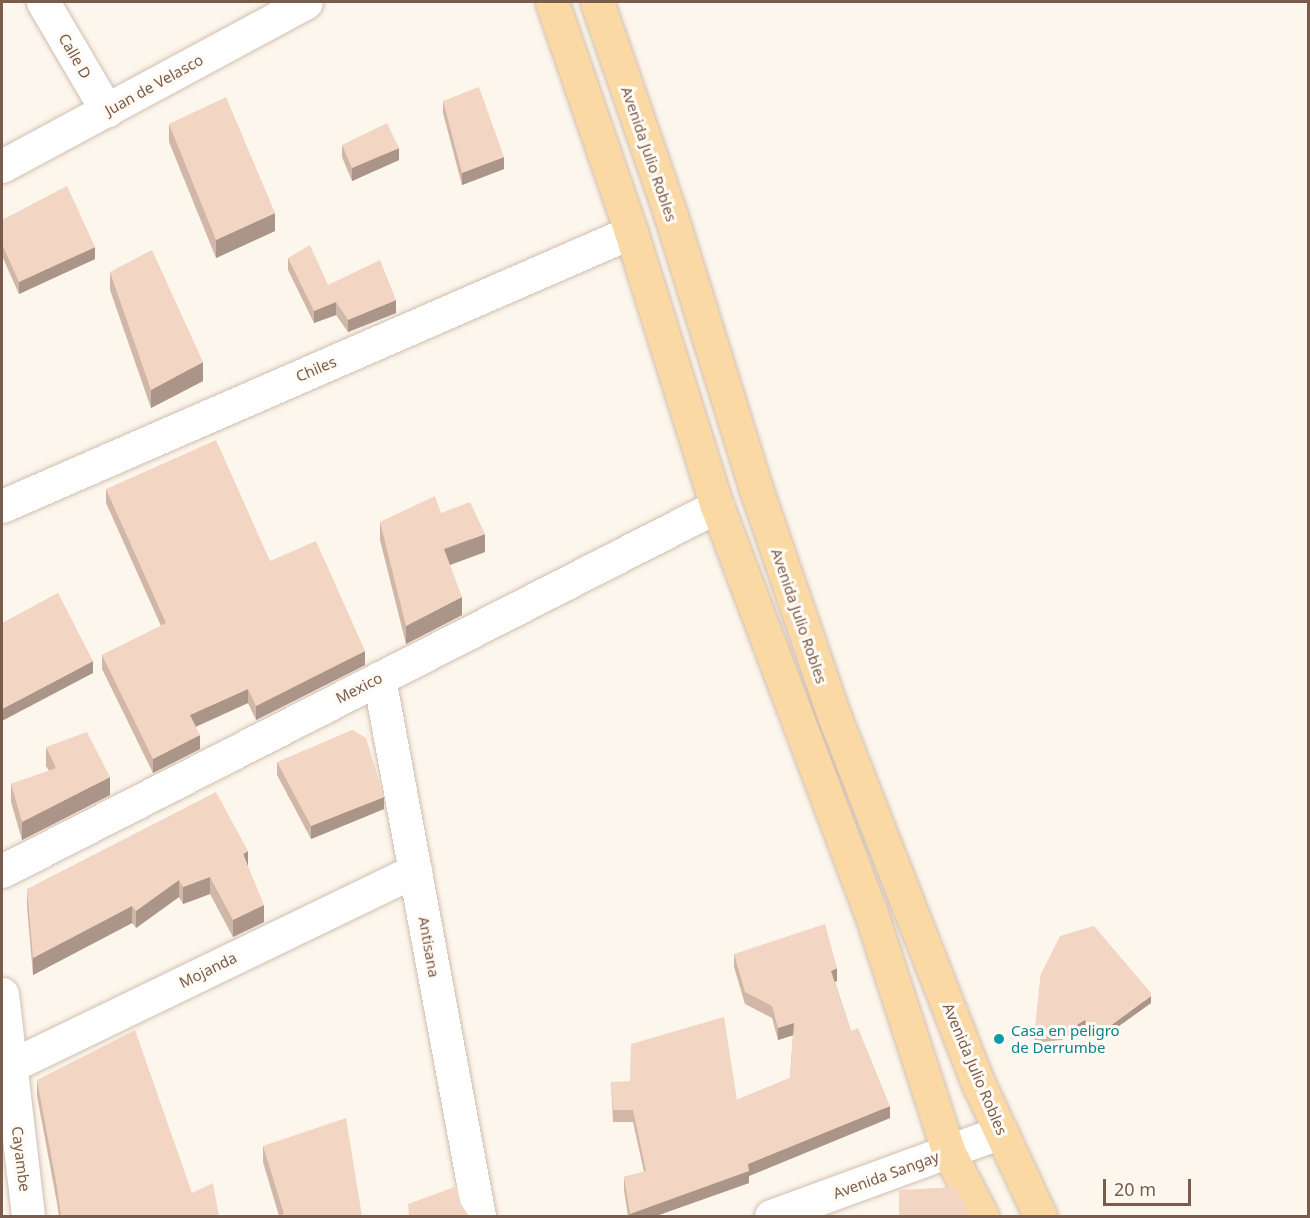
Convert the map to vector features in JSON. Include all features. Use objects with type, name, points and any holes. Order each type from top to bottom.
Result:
[{"type":"main road","points":[[552,2],[632,232],[717,506],[870,910],[949,1153],[981,1216]]},
{"type":"main road","name":"Avenida Julio Robles","points":[[597,2],[671,216],[756,489],[833,713],[979,1085],[1040,1216]]},
{"type":"street","name":"Calle D","points":[[43,2],[107,111]]},
{"type":"street","name":"Juan de Velasco","points":[[2,166],[107,111],[269,10],[306,2]]},
{"type":"street","name":"Chiles","points":[[2,506],[632,232]]},
{"type":"street","name":"Mexico","points":[[2,871],[717,506]]},
{"type":"street","name":"Antisana","points":[[379,678],[479,1216]]},
{"type":"street","name":"Mojanda","points":[[6,1068],[415,870]]},
{"type":"street","name":"Cayambe","points":[[2,994],[6,1068],[28,1216]]},
{"type":"street","name":"Avenida Sangay","points":[[771,1216],[949,1153],[1001,1132]]},
{"type":"building","points":[[479,87],[504,157],[462,173],[443,101]]},
{"type":"building","points":[[226,97],[275,213],[216,240],[169,124]]},
{"type":"building","points":[[387,123],[399,148],[352,168],[342,145]]},
{"type":"building","points":[[67,186],[95,247],[19,282],[2,244],[2,220]]},
{"type":"building","points":[[310,245],[328,285],[380,260],[396,300],[348,320],[336,302],[314,311],[288,258]]},
{"type":"building","points":[[152,250],[203,362],[151,390],[110,272]]},
{"type":"building","points":[[216,440],[270,561],[316,541],[365,651],[256,706],[248,689],[190,715],[200,735],[153,759],[102,655],[166,623],[106,489]]},
{"type":"building","points":[[435,496],[441,513],[470,502],[485,534],[444,549],[462,597],[406,626],[380,522]]},
{"type":"building","points":[[58,593],[93,661],[2,709],[2,623]]},
{"type":"building","points":[[352,730],[366,738],[384,797],[311,826],[277,762]]},
{"type":"building","points":[[87,732],[110,777],[22,822],[11,784],[56,768],[46,747]]},
{"type":"building","points":[[216,792],[248,851],[243,854],[264,905],[233,920],[210,877],[183,887],[179,880],[136,911],[132,906],[33,958],[27,889]]},
{"type":"building","points":[[825,924],[837,968],[831,971],[851,1031],[858,1028],[890,1106],[748,1164],[749,1171],[630,1214],[624,1177],[646,1171],[633,1110],[613,1110],[611,1082],[630,1081],[631,1044],[724,1017],[737,1100],[790,1078],[794,1023],[778,1028],[772,1006],[745,992],[734,954]]},
{"type":"building","points":[[1094,926],[1151,993],[1151,996],[1098,1035],[1085,1020],[1061,1034],[1034,1037],[1041,974],[1060,936]]},
{"type":"building","points":[[135,1030],[192,1193],[213,1183],[219,1216],[61,1216],[37,1080]]},
{"type":"building","points":[[346,1118],[362,1216],[277,1216],[284,1214],[263,1146]]},
{"type":"building","points":[[457,1186],[461,1204],[469,1216],[409,1216],[408,1204]]},
{"type":"building","points":[[955,1187],[967,1208],[968,1216],[899,1216],[899,1190]]},
{"type":"place","name":"Casa en peligro de Derrumbe","points":[[999,1039]]}]
